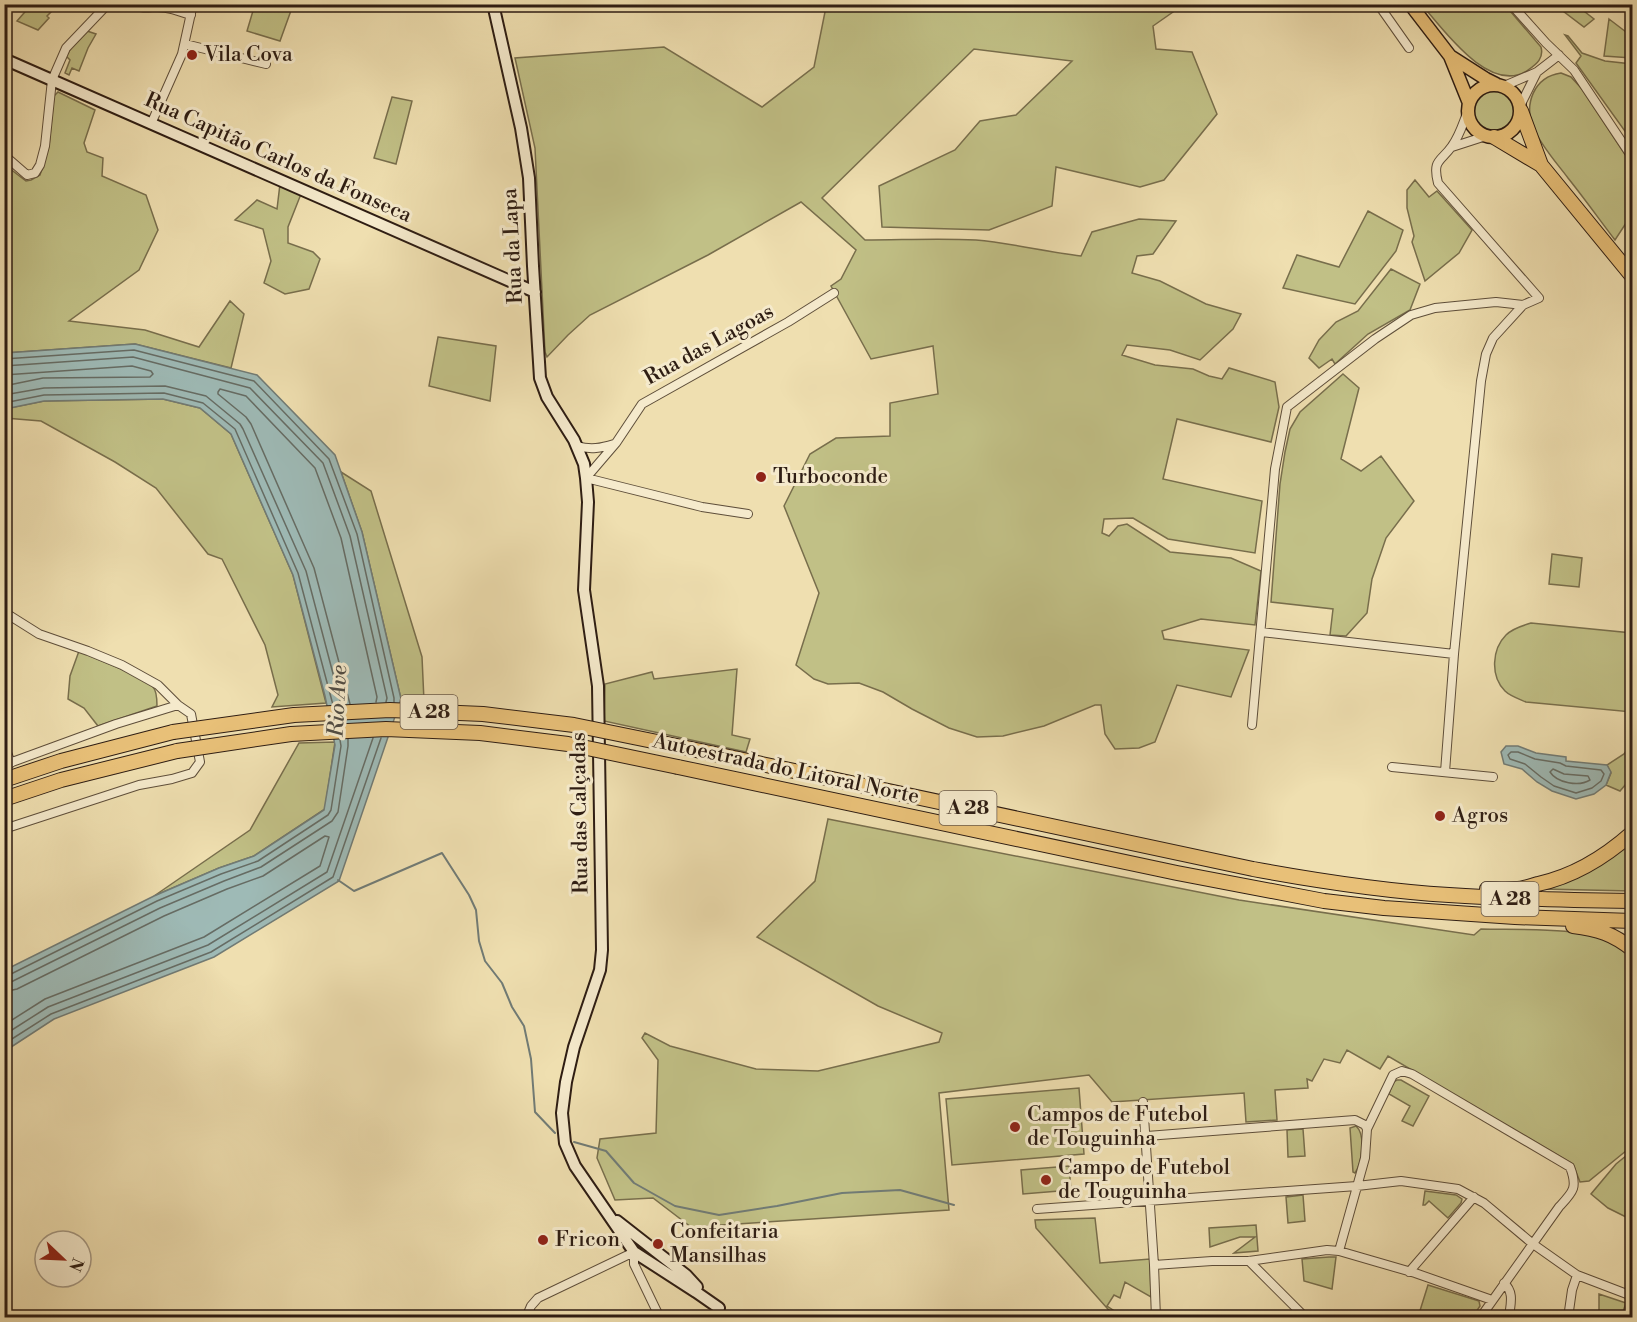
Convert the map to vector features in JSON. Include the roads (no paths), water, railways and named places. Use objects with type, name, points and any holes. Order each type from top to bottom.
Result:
[{"type":"highway","points":[[1521,109],[1541,165],[1632,276]]},
{"type":"highway","points":[[1490,136],[1541,165]]},
{"type":"highway","name":"Autoestrada do Litoral Norte","points":[[4,780],[61,761],[173,732],[294,715],[390,710],[483,714],[574,725],[1253,869],[1363,887],[1509,899],[1632,901]]},
{"type":"highway","name":"Autoestrada do Litoral Norte","points":[[4,800],[61,780],[177,751],[291,734],[386,729],[480,733],[568,744],[1324,901],[1384,908],[1515,917],[1632,921]]},
{"type":"highway","points":[[1446,895],[1451,889],[1517,889],[1551,881],[1594,862],[1632,833]]},
{"type":"highway","points":[[1515,917],[1605,932],[1632,949]]},
{"type":"main road","name":"Rua da Lapa","points":[[493,4],[530,178],[540,378],[547,397],[574,440],[584,464],[586,478]]},
{"type":"main road","points":[[1410,4],[1450,56],[1469,107],[1473,126],[1479,132],[1490,136],[1502,136],[1509,132],[1519,122],[1521,109],[1515,95],[1450,56]]},
{"type":"main road","name":"Rua Capitão Carlos da Fonseca","points":[[4,59],[535,292]]},
{"type":"main road","points":[[1469,107],[1473,95],[1479,89],[1490,84],[1500,85]]},
{"type":"main road","name":"Rua das Calçadas","points":[[586,478],[588,502],[584,590],[598,686],[602,950],[600,970],[574,1047],[562,1113],[565,1143],[575,1166],[634,1252]]},
{"type":"main road","points":[[607,1213],[686,1275],[726,1317]]},
{"type":"main road","points":[[643,1242],[634,1252],[719,1308]]},
{"type":"street","points":[[4,155],[27,175],[35,173],[40,165],[45,146],[52,80],[66,48],[108,4]]},
{"type":"street","points":[[131,4],[135,7],[164,7],[191,15]]},
{"type":"street","points":[[151,124],[182,54],[193,4]]},
{"type":"street","points":[[1378,4],[1409,48]]},
{"type":"street","points":[[1511,4],[1574,70],[1632,157]]},
{"type":"street","points":[[185,44],[266,64]]},
{"type":"street","points":[[1500,85],[1537,72],[1559,55]]},
{"type":"street","points":[[1521,109],[1537,72]]},
{"type":"street","points":[[1445,772],[1454,654],[1486,354],[1493,338],[1523,305],[1539,298],[1438,183],[1435,172],[1438,160],[1452,147],[1469,107]]},
{"type":"street","points":[[1452,147],[1490,136]]},
{"type":"street","name":"Rua das Lagoas","points":[[586,478],[615,443],[642,404],[788,322],[834,293]]},
{"type":"street","points":[[1252,725],[1275,469],[1287,407],[1375,339],[1411,315],[1436,308],[1496,302],[1523,305]]},
{"type":"street","points":[[577,447],[602,448],[615,443]]},
{"type":"street","points":[[586,478],[702,507],[748,514]]},
{"type":"street","points":[[4,612],[39,634],[122,665],[158,685],[178,705],[191,714],[201,762],[192,773],[139,785],[4,829]]},
{"type":"street","points":[[1261,632],[1454,654]]},
{"type":"street","points":[[4,745],[8,764],[116,724],[178,705]]},
{"type":"street","points":[[1392,767],[1493,777]]},
{"type":"street","points":[[1339,1251],[1365,1158],[1367,1129],[1393,1075],[1401,1071],[1412,1074],[1570,1167],[1574,1177],[1574,1187],[1480,1317]]},
{"type":"street","points":[[1143,1102],[1147,1136],[1156,1317]]},
{"type":"street","points":[[1147,1136],[1355,1120],[1365,1125],[1367,1129]]},
{"type":"street","points":[[1037,1209],[1401,1181],[1458,1189],[1484,1203],[1533,1244],[1577,1275],[1632,1296]]},
{"type":"street","points":[[1409,1272],[1474,1197]]},
{"type":"street","points":[[1154,1265],[1249,1261],[1304,1253],[1339,1251],[1492,1300]]},
{"type":"street","points":[[526,1317],[538,1298],[634,1252],[634,1264],[660,1317]]},
{"type":"street","points":[[1249,1261],[1306,1317]]},
{"type":"street","points":[[1568,1317],[1577,1275]]},
{"type":"street","points":[[1504,1283],[1510,1288],[1512,1294],[1509,1317]]},
{"type":"water","name":"Rio Ave","points":[[135,344],[257,375],[335,455],[362,532],[401,699],[339,881],[214,957],[54,1019],[5,1051],[5,970],[154,896],[219,868],[254,856],[324,810],[335,745],[325,696],[293,575],[231,434],[200,408],[163,399],[44,401],[5,409],[5,353]]},
{"type":"water","points":[[1506,746],[1518,746],[1536,753],[1566,757],[1566,761],[1607,765],[1611,772],[1606,785],[1594,794],[1576,799],[1552,791],[1522,769],[1504,764],[1501,752]]},
{"type":"waterway","points":[[338,880],[354,891],[442,853],[476,910],[479,941],[485,961],[502,983],[512,1007],[524,1026],[531,1059],[535,1112],[555,1133]]},
{"type":"waterway","points":[[574,1142],[606,1151],[634,1183],[675,1206],[719,1215],[842,1193],[900,1190],[954,1205]]},
{"type":"place","name":"Vila Cova","points":[[192,55]]},
{"type":"place","name":"Turboconde","points":[[761,477]]},
{"type":"place","name":"Agros","points":[[1440,816]]},
{"type":"place","name":"Campos de Futebol de Touguinha","points":[[1015,1127]]},
{"type":"place","name":"Campo de Futebol de Touguinha","points":[[1046,1180]]},
{"type":"place","name":"Fricon","points":[[543,1240]]},
{"type":"place","name":"Confeitaria Mansilhas","points":[[658,1244]]}]
